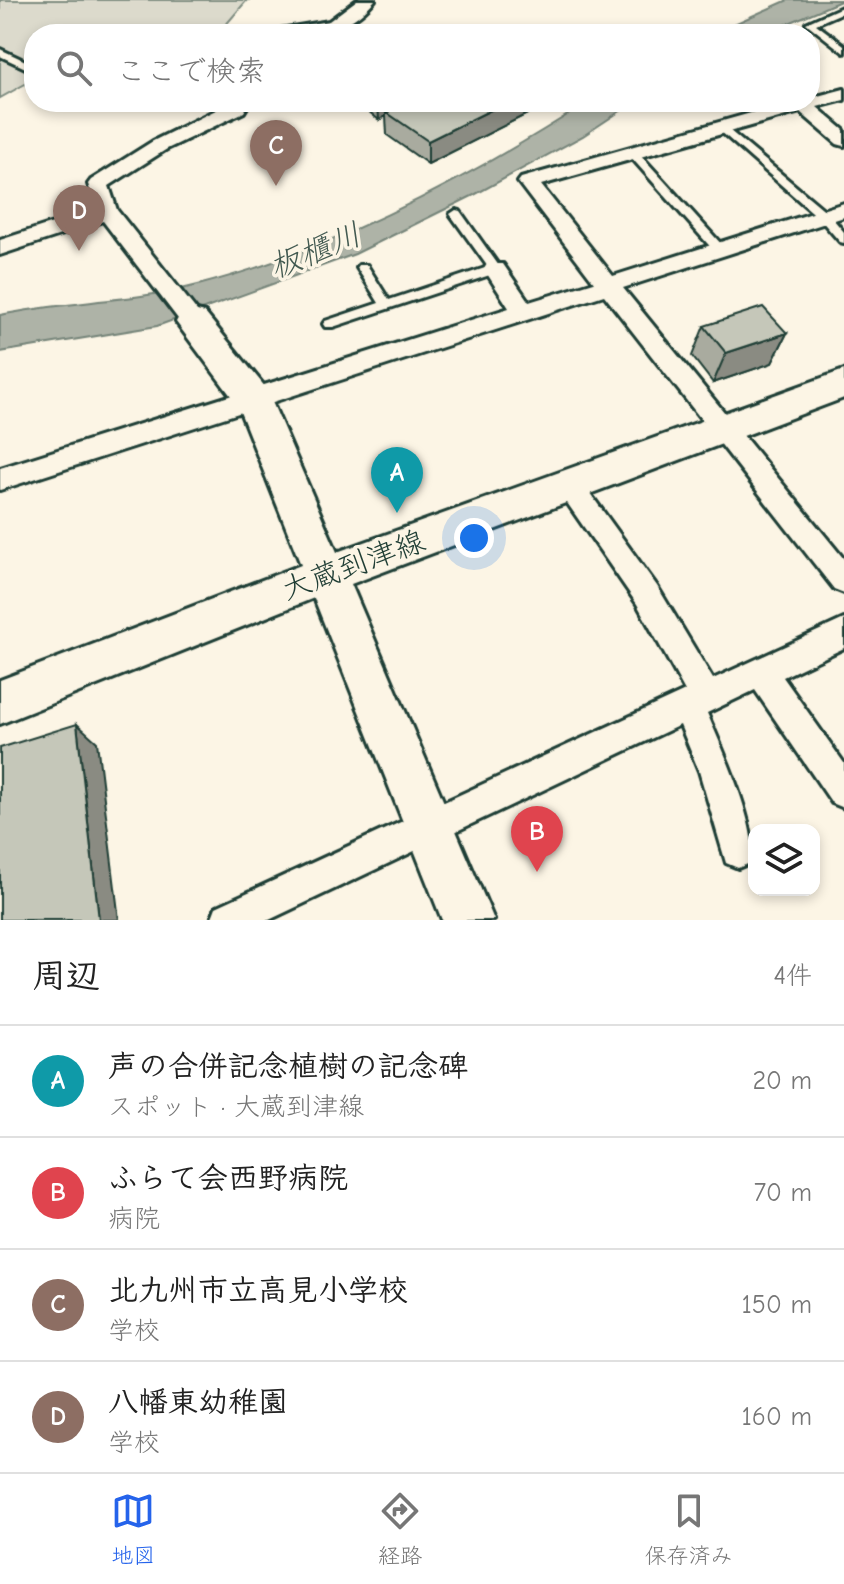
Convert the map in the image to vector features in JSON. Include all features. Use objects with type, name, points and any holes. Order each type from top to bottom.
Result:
[{"type":"main road","points":[[193,322],[253,398],[468,920]]},
{"type":"main road","name":"大蔵到津線","points":[[0,702],[327,574],[844,384]]},
{"type":"street","points":[[335,24],[367,0]]},
{"type":"street","points":[[820,100],[844,94]]},
{"type":"street","points":[[193,322],[107,212],[98,184],[160,145],[225,112]]},
{"type":"street","points":[[775,112],[528,182],[610,283],[722,431],[844,580]]},
{"type":"street","points":[[811,112],[844,140]]},
{"type":"street","points":[[0,248],[107,212]]},
{"type":"street","points":[[0,479],[834,213]]},
{"type":"street","points":[[495,269],[523,311]]},
{"type":"street","points":[[570,486],[647,595],[697,701],[738,851]]},
{"type":"street","points":[[229,920],[844,633]]},
{"type":"street","points":[[761,672],[844,791]]},
{"type":"lane","points":[[811,24],[844,9]]},
{"type":"lane","points":[[820,31],[844,50]]},
{"type":"lane","points":[[0,52],[24,64]]},
{"type":"lane","points":[[723,128],[834,213],[844,239]]},
{"type":"lane","points":[[633,153],[719,249]]},
{"type":"lane","points":[[329,324],[495,269],[456,214]]},
{"type":"lane","points":[[363,268],[386,305]]},
{"type":"shaded area","points":[[0,0],[247,0],[227,24],[24,24],[24,85],[0,98]]},
{"type":"water","points":[[788,0],[843,0],[787,24],[734,24]]},
{"type":"water","name":"板櫃川","points":[[572,112],[619,112],[583,136],[474,195],[355,254],[157,326],[0,352],[0,315],[174,291],[249,270],[400,208]]},
{"type":"building","points":[[386,112],[487,112],[428,141]]},
{"type":"building","points":[[763,307],[787,333],[726,353],[704,326]]},
{"type":"building","points":[[77,724],[99,920],[0,920],[0,748]]},
{"type":"place","name":"北九州市立高見小学校","points":[[276,186]]},
{"type":"place","name":"八幡東幼稚園","points":[[79,251]]},
{"type":"place","name":"声の合併記念植樹の記念碑","points":[[397,513]]},
{"type":"place","name":"ふらて会西野病院","points":[[537,872]]}]
